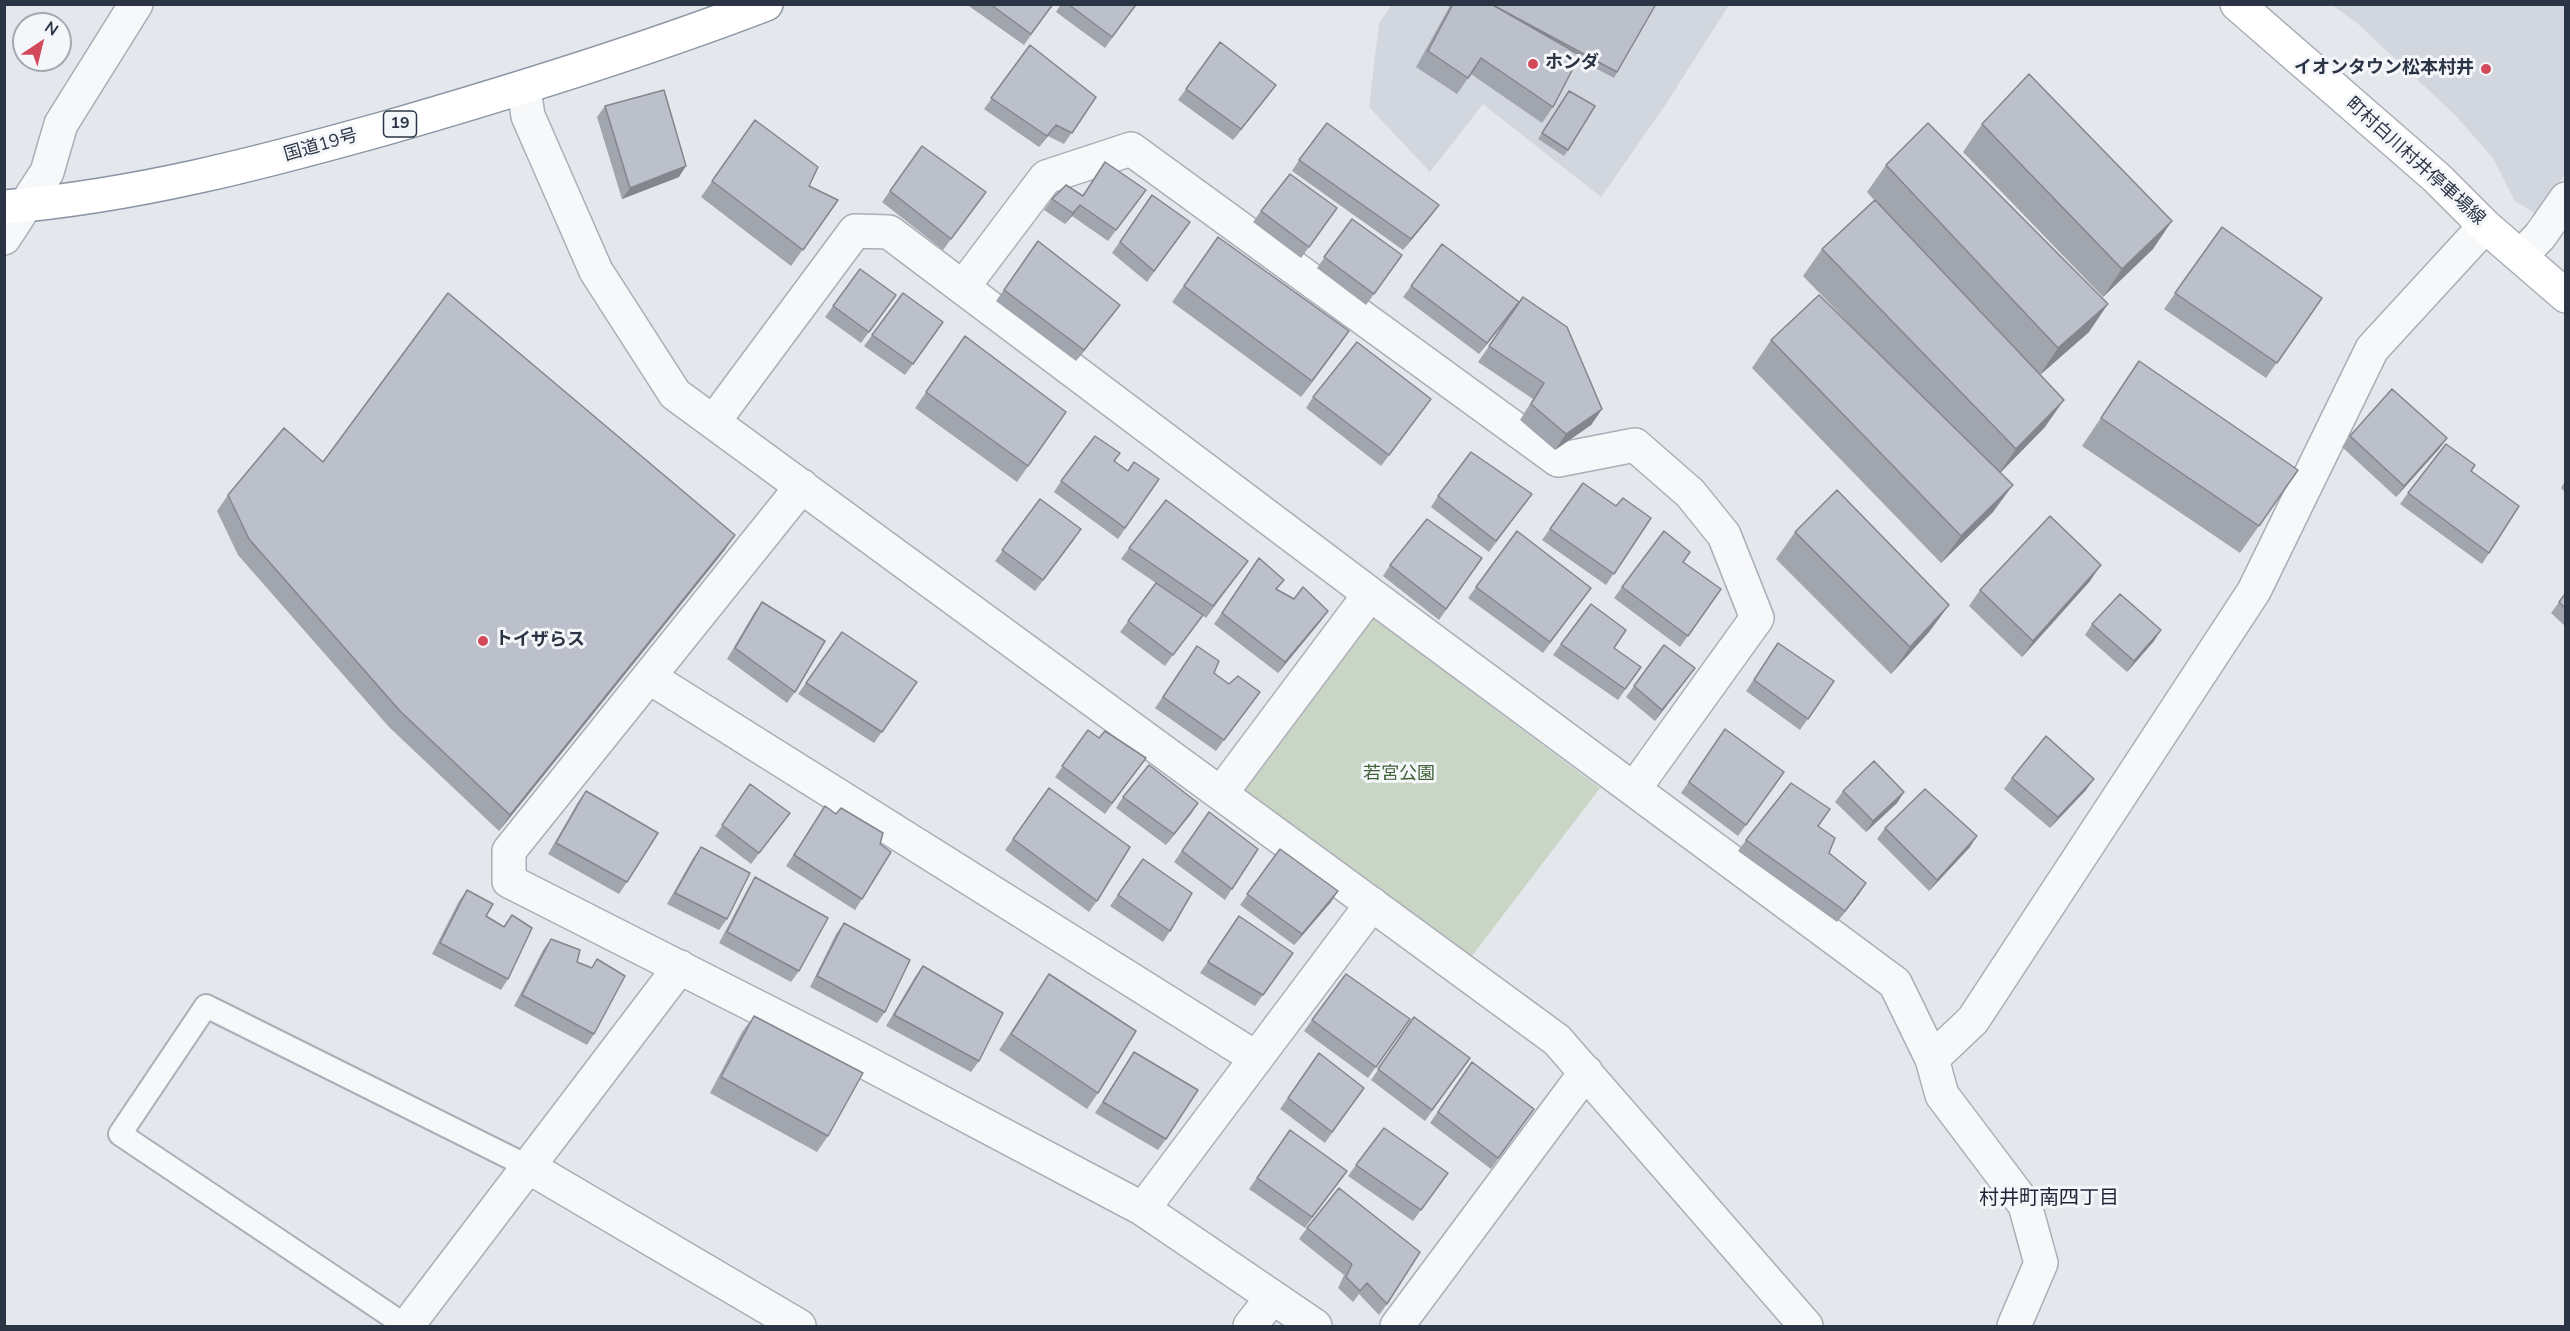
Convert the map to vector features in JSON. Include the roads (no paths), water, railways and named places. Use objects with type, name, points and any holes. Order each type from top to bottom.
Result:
[{"type":"main road","name":"国道19号","points":[[14,206],[142,188],[260,163],[524,88],[677,38],[766,4]]},
{"type":"main road","name":"町村白川村井停車場線","points":[[2237,4],[2437,177],[2485,226],[2565,296]]},
{"type":"street","points":[[4,237],[14,206],[47,172],[61,124],[136,4]]},
{"type":"street","points":[[524,88],[528,116],[596,272],[675,394],[1557,1040],[1806,1326]]},
{"type":"street","points":[[963,287],[1046,177],[1131,149],[1558,460],[1635,446],[1690,493],[1725,535],[1757,618],[1634,789]]},
{"type":"street","points":[[2521,256],[2540,236],[2565,199]]},
{"type":"street","points":[[1932,1059],[1973,1020],[2254,591],[2372,349],[2485,226]]},
{"type":"street","points":[[714,421],[855,231],[889,232],[1370,594],[1895,983],[1932,1059],[1942,1095],[2025,1205],[2041,1263],[2015,1326]]},
{"type":"street","points":[[802,486],[509,851],[509,881],[1143,1209],[1315,1326]]},
{"type":"street","points":[[1221,793],[1370,594]]},
{"type":"street","points":[[649,677],[1256,1058]]},
{"type":"street","points":[[1143,1209],[1372,903]]},
{"type":"street","points":[[406,1326],[680,968]]},
{"type":"street","points":[[1397,1326],[1586,1072]]},
{"type":"street","points":[[527,1166],[799,1326]]},
{"type":"street","points":[[1250,1326],[1272,1298]]},
{"type":"lane","points":[[406,1326],[120,1134],[206,1006],[527,1166]]},
{"type":"place","name":"ホンダ","points":[[1533,64]]},
{"type":"place","name":"イオンタウン松本村井","points":[[2486,69]]},
{"type":"place","name":"トイザらス","points":[[483,641]]},
{"type":"district","name":"村井町南四丁目","points":[[2049,1199]]},
{"type":"park label","name":"若宮公園","points":[[1399,775]]}]
